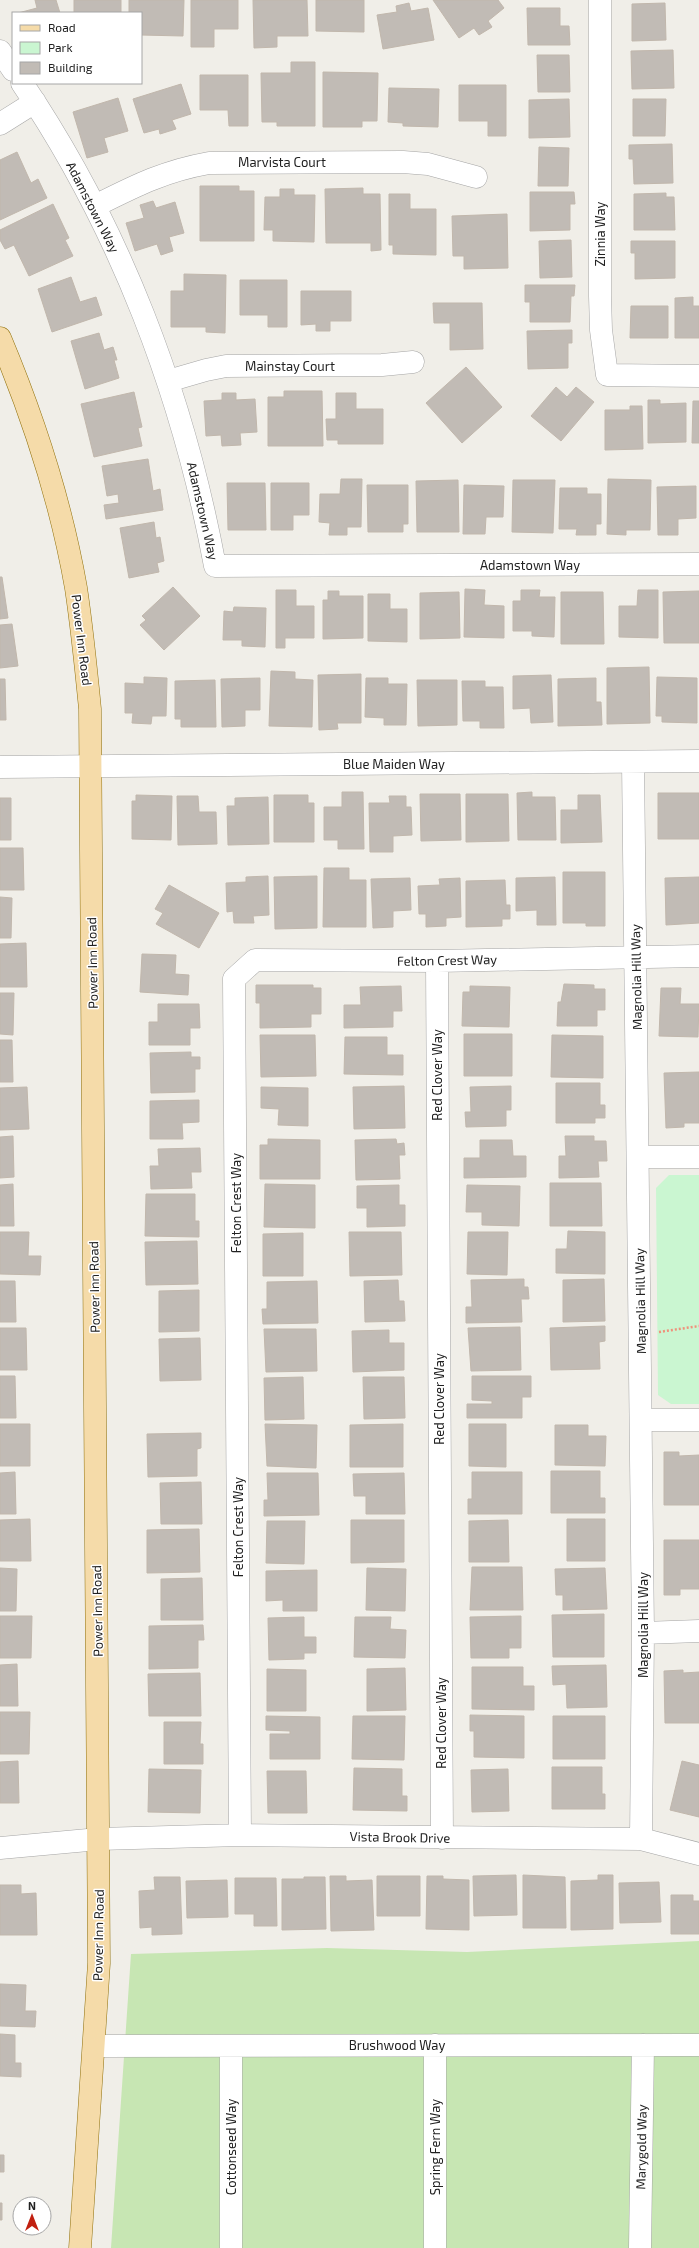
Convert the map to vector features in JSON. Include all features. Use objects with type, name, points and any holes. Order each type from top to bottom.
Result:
[{"type":"main road","name":"Power Inn Road","points":[[0,338],[38,436],[59,510],[72,571],[83,636],[90,709],[99,1963],[80,2248]]},
{"type":"street","name":"Zinnia Way","points":[[600,0],[600,296],[601,330],[607,375],[699,376]]},
{"type":"street","points":[[0,51],[12,69]]},
{"type":"street","name":"Adamstown Way","points":[[23,84],[35,102],[95,206],[129,280],[168,381],[192,460],[215,566],[699,564]]},
{"type":"street","points":[[0,124],[35,102]]},
{"type":"street","name":"Marvista Court","points":[[95,206],[148,179],[178,168],[209,163],[403,162],[428,164],[476,177]]},
{"type":"street","name":"Mainstay Court","points":[[168,381],[226,366],[382,365],[413,362]]},
{"type":"street","name":"Blue Maiden Way","points":[[0,767],[699,761]]},
{"type":"street","name":"Magnolia Hill Way","points":[[633,762],[642,1420],[643,1633],[641,1839]]},
{"type":"street","name":"Felton Crest Way","points":[[240,1836],[234,979],[256,960],[437,961],[636,956],[699,956]]},
{"type":"street","name":"Red Clover Way","points":[[437,961],[442,1838]]},
{"type":"street","points":[[638,1157],[699,1156]]},
{"type":"street","points":[[642,1420],[699,1420]]},
{"type":"street","points":[[643,1633],[699,1631]]},
{"type":"street","name":"Vista Brook Drive","points":[[0,1848],[99,1839],[240,1836],[641,1839],[699,1854]]},
{"type":"street","name":"Spring Fern Way","points":[[435,2045],[435,2248]]},
{"type":"street","name":"Marygold Way","points":[[640,2248],[643,2045]]},
{"type":"street","name":"Brushwood Way","points":[[94,2046],[699,2045]]},
{"type":"street","name":"Cottonseed Way","points":[[231,2046],[231,2248]]},
{"type":"path","points":[[640,1333],[671,1332],[699,1326]]},
{"type":"green space","points":[[669,1175],[699,1175],[699,1404],[671,1404],[658,1395],[656,1188]]},
{"type":"green space","points":[[699,1941],[699,2248],[111,2248],[131,1954],[327,1948],[467,1952]]},
{"type":"building","points":[[35,0],[56,0],[60,12],[22,12],[37,8]]},
{"type":"building","points":[[74,0],[121,0],[121,12],[74,12]]},
{"type":"building","points":[[129,0],[184,0],[183,36],[142,35],[142,12],[129,12]]},
{"type":"building","points":[[191,0],[238,0],[238,29],[214,29],[214,47],[191,47]]},
{"type":"building","points":[[253,0],[307,0],[308,36],[277,36],[277,47],[254,48]]},
{"type":"building","points":[[316,0],[364,0],[364,32],[316,31]]},
{"type":"building","points":[[433,0],[498,0],[504,8],[488,21],[492,27],[479,35],[474,28],[459,38]]},
{"type":"building","points":[[409,3],[411,11],[428,8],[434,40],[383,49],[377,15],[397,12],[396,6]]},
{"type":"building","points":[[665,3],[666,40],[632,41],[632,4]]},
{"type":"building","points":[[527,8],[560,8],[560,26],[569,26],[570,45],[528,45]]},
{"type":"building","points":[[673,50],[674,88],[632,89],[631,51]]},
{"type":"building","points":[[537,55],[569,55],[570,92],[538,92]]},
{"type":"building","points":[[291,62],[315,62],[315,126],[277,126],[277,122],[262,122],[261,73],[291,73]]},
{"type":"building","points":[[323,72],[378,73],[377,121],[362,121],[362,127],[323,127]]},
{"type":"building","points":[[200,75],[248,75],[248,126],[229,126],[228,110],[200,110]]},
{"type":"building","points":[[181,84],[191,114],[172,120],[176,129],[160,134],[159,129],[144,133],[133,99]]},
{"type":"building","points":[[459,85],[506,85],[506,136],[488,136],[488,121],[459,121]]},
{"type":"building","points":[[389,88],[439,89],[438,127],[403,126],[403,123],[388,122]]},
{"type":"building","points":[[118,98],[128,131],[104,138],[108,152],[87,158],[73,112]]},
{"type":"building","points":[[569,99],[570,137],[529,138],[529,100]]},
{"type":"building","points":[[633,99],[666,99],[665,136],[633,136]]},
{"type":"building","points":[[672,144],[673,183],[634,184],[633,159],[629,159],[629,145]]},
{"type":"building","points":[[539,147],[569,148],[568,186],[538,186]]},
{"type":"building","points":[[17,152],[31,183],[38,179],[47,198],[0,220],[0,160]]},
{"type":"building","points":[[200,186],[239,186],[239,191],[254,191],[254,241],[200,241]]},
{"type":"building","points":[[363,188],[363,194],[380,194],[381,250],[371,251],[371,243],[326,243],[325,189]]},
{"type":"building","points":[[280,189],[294,189],[294,195],[315,195],[314,242],[273,241],[273,230],[264,230],[265,197],[280,197]]},
{"type":"building","points":[[530,192],[574,192],[575,204],[570,204],[570,230],[530,231]]},
{"type":"building","points":[[666,193],[666,197],[674,197],[675,230],[634,230],[634,194]]},
{"type":"building","points":[[389,194],[410,194],[410,209],[436,209],[436,255],[393,254],[393,245],[389,245]]},
{"type":"building","points":[[153,201],[156,208],[175,202],[184,233],[169,237],[173,251],[161,255],[157,244],[135,251],[126,223],[144,218],[140,205]]},
{"type":"building","points":[[53,204],[69,238],[65,240],[73,256],[29,276],[14,245],[5,249],[0,240],[0,230]]},
{"type":"building","points":[[507,214],[508,268],[464,269],[464,256],[453,256],[452,216]]},
{"type":"building","points":[[571,240],[572,277],[540,278],[539,241]]},
{"type":"building","points":[[631,241],[675,241],[675,278],[635,279],[635,253],[631,253]]},
{"type":"building","points":[[184,274],[226,275],[225,333],[206,332],[206,327],[171,327],[171,291],[184,291]]},
{"type":"building","points":[[71,277],[80,302],[96,297],[102,315],[52,332],[38,289]]},
{"type":"building","points":[[240,280],[287,280],[287,327],[268,327],[268,315],[240,315]]},
{"type":"building","points":[[525,285],[575,285],[574,296],[571,296],[570,322],[530,322],[530,302],[525,302]]},
{"type":"building","points":[[301,291],[351,291],[351,321],[330,321],[330,331],[316,331],[316,324],[301,325]]},
{"type":"building","points":[[693,297],[693,306],[699,306],[699,338],[675,338],[675,298]]},
{"type":"building","points":[[433,303],[482,303],[483,349],[450,350],[450,323],[434,323]]},
{"type":"building","points":[[631,306],[668,306],[668,338],[630,338]]},
{"type":"building","points":[[572,330],[572,343],[568,343],[568,368],[528,369],[527,331]]},
{"type":"building","points":[[99,333],[104,350],[113,347],[117,360],[114,360],[119,378],[85,389],[71,341]]},
{"type":"building","points":[[466,367],[502,407],[462,443],[426,403]]},
{"type":"building","points":[[556,387],[567,397],[576,387],[594,402],[561,441],[531,416]]},
{"type":"building","points":[[284,391],[322,391],[323,446],[268,446],[268,397],[284,397]]},
{"type":"building","points":[[134,392],[142,427],[138,428],[142,446],[94,457],[81,404]]},
{"type":"building","points":[[222,393],[236,393],[236,400],[255,399],[257,432],[240,433],[241,445],[222,446],[221,435],[206,436],[204,401],[222,400]]},
{"type":"building","points":[[336,393],[356,393],[356,409],[383,409],[383,444],[338,444],[338,440],[327,440],[326,419],[336,419]]},
{"type":"building","points":[[648,400],[660,400],[660,404],[686,403],[686,442],[648,443]]},
{"type":"building","points":[[693,401],[699,401],[699,443],[692,443]]},
{"type":"building","points":[[630,406],[642,406],[643,449],[605,450],[605,410],[630,410]]},
{"type":"building","points":[[148,459],[153,491],[160,489],[163,510],[106,519],[104,505],[119,503],[118,494],[107,496],[102,466]]},
{"type":"building","points":[[341,479],[362,479],[361,527],[347,527],[347,535],[329,535],[330,523],[319,522],[320,494],[340,494]]},
{"type":"building","points":[[608,479],[651,480],[650,530],[626,530],[626,535],[607,534]]},
{"type":"building","points":[[458,480],[459,532],[417,532],[416,481]]},
{"type":"building","points":[[513,480],[555,480],[553,533],[512,532]]},
{"type":"building","points":[[227,483],[265,483],[266,530],[228,530]]},
{"type":"building","points":[[271,483],[309,483],[309,515],[293,515],[293,530],[271,530]]},
{"type":"building","points":[[367,485],[408,485],[408,524],[403,524],[403,532],[368,532]]},
{"type":"building","points":[[464,485],[504,486],[503,517],[486,517],[485,534],[463,534]]},
{"type":"building","points":[[696,486],[696,518],[678,519],[678,535],[658,535],[657,487]]},
{"type":"building","points":[[560,488],[587,488],[587,494],[601,494],[601,524],[596,524],[596,535],[576,535],[577,529],[559,529]]},
{"type":"building","points":[[154,522],[156,538],[160,537],[164,561],[157,563],[159,572],[129,578],[120,528]]},
{"type":"building","points":[[0,577],[2,577],[8,618],[0,619]]},
{"type":"building","points":[[173,587],[200,616],[164,650],[140,625],[146,620],[142,616]]},
{"type":"building","points":[[465,589],[485,590],[484,605],[504,606],[504,638],[464,637]]},
{"type":"building","points":[[276,590],[296,590],[296,606],[314,606],[314,638],[285,638],[285,648],[276,648]]},
{"type":"building","points":[[521,590],[540,590],[539,597],[555,597],[554,637],[532,636],[532,631],[513,631],[513,601],[521,601]]},
{"type":"building","points":[[638,590],[658,590],[658,638],[619,637],[619,606],[637,606]]},
{"type":"building","points":[[328,591],[339,591],[339,596],[363,596],[363,638],[323,639],[323,600],[328,600]]},
{"type":"building","points":[[699,591],[699,643],[664,643],[663,592]]},
{"type":"building","points":[[459,592],[460,638],[420,639],[420,593]]},
{"type":"building","points":[[561,592],[603,592],[604,644],[561,644]]},
{"type":"building","points":[[368,594],[390,594],[390,609],[407,609],[407,642],[368,641]]},
{"type":"building","points":[[234,607],[266,608],[265,647],[242,646],[242,640],[223,640],[224,611],[233,612]]},
{"type":"building","points":[[12,624],[18,666],[0,668],[0,625]]},
{"type":"building","points":[[649,667],[650,723],[607,724],[607,668]]},
{"type":"building","points":[[271,671],[295,672],[295,679],[313,680],[312,727],[269,726]]},
{"type":"building","points":[[361,674],[361,723],[337,723],[338,729],[319,730],[318,675]]},
{"type":"building","points":[[551,675],[553,722],[531,723],[530,708],[513,709],[513,676]]},
{"type":"building","points":[[144,677],[167,678],[166,716],[152,716],[151,724],[132,723],[133,713],[125,713],[125,683],[144,684]]},
{"type":"building","points":[[657,677],[697,678],[697,723],[662,722],[662,716],[656,716]]},
{"type":"building","points":[[260,678],[260,710],[245,710],[245,726],[222,727],[221,679]]},
{"type":"building","points":[[366,678],[388,678],[388,684],[407,684],[406,725],[384,725],[384,718],[365,717]]},
{"type":"building","points":[[596,678],[596,702],[601,702],[602,725],[558,726],[558,679]]},
{"type":"building","points":[[0,679],[5,679],[6,720],[0,720]]},
{"type":"building","points":[[215,680],[216,727],[181,727],[181,719],[175,719],[175,681]]},
{"type":"building","points":[[417,680],[457,680],[457,725],[418,726]]},
{"type":"building","points":[[462,681],[485,681],[485,687],[503,687],[504,728],[480,728],[480,721],[463,721]]},
{"type":"building","points":[[342,792],[363,792],[364,849],[338,849],[338,840],[324,840],[324,807],[342,807]]},
{"type":"building","points":[[532,792],[532,797],[555,797],[556,840],[518,840],[517,793]]},
{"type":"building","points":[[658,793],[699,793],[699,839],[658,839]]},
{"type":"building","points":[[420,794],[460,794],[461,840],[421,841]]},
{"type":"building","points":[[466,794],[508,794],[509,841],[466,842]]},
{"type":"building","points":[[136,795],[172,796],[171,840],[132,839],[132,801],[136,801]]},
{"type":"building","points":[[274,795],[308,795],[308,803],[314,803],[314,842],[274,842]]},
{"type":"building","points":[[578,795],[600,795],[602,842],[561,843],[561,810],[578,810]]},
{"type":"building","points":[[177,796],[198,796],[199,812],[216,812],[217,844],[178,845]]},
{"type":"building","points":[[389,796],[406,796],[406,807],[411,807],[412,835],[393,836],[393,852],[370,852],[369,803],[390,803]]},
{"type":"building","points":[[268,797],[269,844],[228,845],[227,806],[235,806],[235,798]]},
{"type":"building","points":[[0,798],[11,798],[11,840],[0,840]]},
{"type":"building","points":[[0,848],[23,848],[24,890],[0,890]]},
{"type":"building","points":[[324,868],[349,868],[349,880],[366,880],[366,927],[323,927]]},
{"type":"building","points":[[563,872],[605,872],[605,926],[586,926],[586,923],[563,923]]},
{"type":"building","points":[[268,876],[269,915],[253,916],[254,923],[234,923],[233,911],[227,912],[226,883],[246,882],[246,877]]},
{"type":"building","points":[[317,876],[317,928],[275,929],[274,877]]},
{"type":"building","points":[[555,877],[556,925],[537,925],[537,910],[516,911],[516,878]]},
{"type":"building","points":[[699,877],[699,923],[666,925],[665,878]]},
{"type":"building","points":[[410,878],[411,910],[393,911],[393,927],[373,928],[371,879]]},
{"type":"building","points":[[460,878],[461,917],[446,918],[446,926],[426,927],[426,914],[419,914],[418,886],[440,885],[439,879]]},
{"type":"building","points":[[505,880],[506,905],[510,905],[510,919],[502,919],[502,926],[466,927],[466,881]]},
{"type":"building","points":[[169,885],[219,913],[199,948],[156,924],[163,913],[155,909]]},
{"type":"building","points":[[0,897],[12,898],[11,938],[0,938]]},
{"type":"building","points":[[26,943],[27,987],[0,987],[0,944]]},
{"type":"building","points":[[142,954],[176,955],[175,974],[189,975],[188,995],[140,992]]},
{"type":"building","points":[[564,984],[594,985],[594,989],[605,989],[605,1010],[597,1010],[597,1026],[557,1026],[558,1002],[561,1002]]},
{"type":"building","points":[[256,985],[313,985],[313,988],[321,988],[321,1014],[311,1014],[311,1027],[260,1028],[260,1003],[256,1003]]},
{"type":"building","points":[[401,986],[402,1011],[393,1011],[393,1027],[344,1028],[344,1005],[361,1005],[360,987]]},
{"type":"building","points":[[470,986],[510,987],[509,1027],[462,1026],[463,992],[470,992]]},
{"type":"building","points":[[661,988],[681,988],[680,1004],[699,1004],[698,1037],[659,1036]]},
{"type":"building","points":[[0,993],[14,993],[13,1035],[0,1034]]},
{"type":"building","points":[[158,1004],[199,1004],[200,1028],[190,1028],[190,1045],[149,1045],[149,1022],[158,1022]]},
{"type":"building","points":[[464,1034],[512,1034],[512,1076],[464,1076]]},
{"type":"building","points":[[260,1035],[315,1035],[316,1076],[261,1077]]},
{"type":"building","points":[[552,1035],[603,1036],[603,1078],[551,1077]]},
{"type":"building","points":[[345,1037],[387,1037],[387,1055],[403,1055],[403,1075],[344,1074]]},
{"type":"building","points":[[0,1040],[12,1040],[13,1082],[0,1082]]},
{"type":"building","points":[[191,1052],[191,1057],[200,1057],[200,1069],[195,1069],[195,1092],[151,1093],[150,1053]]},
{"type":"building","points":[[699,1072],[699,1123],[684,1123],[684,1127],[666,1128],[664,1073]]},
{"type":"building","points":[[556,1083],[600,1083],[600,1105],[605,1105],[605,1118],[595,1118],[595,1123],[556,1123]]},
{"type":"building","points":[[404,1086],[405,1128],[354,1129],[353,1087]]},
{"type":"building","points":[[511,1086],[511,1110],[506,1110],[506,1126],[466,1127],[465,1112],[471,1112],[470,1087]]},
{"type":"building","points":[[27,1087],[29,1129],[0,1130],[0,1088]]},
{"type":"building","points":[[261,1087],[308,1088],[308,1126],[278,1125],[279,1109],[261,1108]]},
{"type":"building","points":[[199,1100],[199,1122],[182,1123],[183,1139],[150,1139],[150,1101]]},
{"type":"building","points":[[13,1136],[14,1177],[0,1178],[0,1137]]},
{"type":"building","points":[[565,1136],[594,1136],[594,1141],[606,1141],[607,1161],[598,1161],[599,1177],[559,1178],[559,1156],[566,1156]]},
{"type":"building","points":[[268,1139],[320,1140],[320,1179],[260,1179],[260,1145],[268,1145]]},
{"type":"building","points":[[396,1139],[397,1144],[404,1143],[405,1155],[399,1155],[400,1179],[356,1180],[355,1140]]},
{"type":"building","points":[[480,1140],[512,1140],[513,1156],[526,1156],[526,1177],[464,1178],[464,1158],[480,1158]]},
{"type":"building","points":[[200,1148],[201,1172],[191,1172],[192,1188],[151,1189],[150,1166],[159,1166],[158,1149]]},
{"type":"building","points":[[550,1183],[601,1183],[602,1226],[550,1226]]},
{"type":"building","points":[[13,1184],[14,1226],[0,1226],[0,1185]]},
{"type":"building","points":[[265,1184],[315,1185],[315,1228],[264,1227]]},
{"type":"building","points":[[399,1185],[399,1205],[405,1205],[405,1226],[367,1227],[367,1208],[357,1208],[357,1186]]},
{"type":"building","points":[[467,1185],[520,1186],[519,1226],[482,1225],[482,1212],[466,1212]]},
{"type":"building","points":[[146,1194],[195,1194],[195,1221],[199,1221],[199,1237],[145,1236]]},
{"type":"building","points":[[568,1231],[605,1232],[605,1274],[556,1273],[556,1249],[567,1249]]},
{"type":"building","points":[[0,1232],[29,1232],[28,1256],[41,1256],[40,1275],[0,1274]]},
{"type":"building","points":[[349,1232],[401,1232],[402,1275],[350,1276]]},
{"type":"building","points":[[468,1232],[508,1232],[507,1275],[467,1274]]},
{"type":"building","points":[[303,1233],[303,1276],[263,1276],[263,1234]]},
{"type":"building","points":[[197,1241],[198,1284],[146,1285],[145,1242]]},
{"type":"building","points":[[524,1279],[524,1287],[528,1287],[529,1299],[521,1299],[522,1322],[466,1323],[466,1307],[472,1307],[471,1280]]},
{"type":"building","points":[[604,1279],[605,1321],[563,1322],[563,1280]]},
{"type":"building","points":[[398,1280],[399,1301],[404,1301],[405,1321],[365,1322],[364,1281]]},
{"type":"building","points":[[0,1281],[15,1281],[16,1322],[0,1322]]},
{"type":"building","points":[[317,1281],[318,1323],[263,1324],[262,1309],[267,1309],[267,1282]]},
{"type":"building","points":[[199,1290],[199,1331],[159,1332],[159,1291]]},
{"type":"building","points":[[605,1326],[605,1341],[599,1342],[600,1369],[551,1370],[550,1328]]},
{"type":"building","points":[[520,1327],[521,1370],[471,1371],[468,1328]]},
{"type":"building","points":[[0,1328],[26,1328],[27,1370],[0,1370]]},
{"type":"building","points":[[264,1329],[316,1329],[317,1371],[266,1372]]},
{"type":"building","points":[[389,1330],[389,1343],[404,1343],[404,1370],[353,1372],[352,1331]]},
{"type":"building","points":[[200,1338],[201,1380],[160,1381],[159,1339]]},
{"type":"building","points":[[0,1376],[15,1376],[16,1418],[0,1418]]},
{"type":"building","points":[[472,1376],[531,1376],[531,1397],[522,1397],[522,1418],[467,1418],[467,1404],[492,1404],[492,1401],[472,1400]]},
{"type":"building","points":[[303,1377],[304,1419],[265,1420],[264,1378]]},
{"type":"building","points":[[363,1377],[404,1377],[405,1418],[364,1419]]},
{"type":"building","points":[[0,1424],[30,1424],[30,1466],[0,1466]]},
{"type":"building","points":[[265,1424],[317,1425],[316,1468],[267,1466]]},
{"type":"building","points":[[403,1424],[403,1467],[350,1467],[350,1425]]},
{"type":"building","points":[[469,1424],[506,1424],[506,1467],[469,1466]]},
{"type":"building","points":[[555,1425],[588,1425],[588,1436],[606,1436],[605,1466],[555,1465]]},
{"type":"building","points":[[201,1433],[201,1448],[197,1449],[197,1476],[148,1477],[147,1434]]},
{"type":"building","points":[[664,1452],[679,1452],[679,1456],[699,1455],[699,1505],[664,1505]]},
{"type":"building","points":[[551,1471],[600,1471],[600,1498],[605,1498],[605,1513],[551,1513]]},
{"type":"building","points":[[15,1472],[16,1514],[0,1514],[0,1473]]},
{"type":"building","points":[[472,1472],[522,1472],[522,1514],[468,1514],[468,1499],[472,1499]]},
{"type":"building","points":[[267,1473],[318,1473],[319,1515],[264,1516],[264,1500],[268,1500]]},
{"type":"building","points":[[404,1473],[405,1514],[366,1514],[366,1496],[354,1496],[353,1474]]},
{"type":"building","points":[[201,1482],[202,1524],[161,1524],[160,1483]]},
{"type":"building","points":[[30,1519],[31,1561],[0,1561],[0,1520]]},
{"type":"building","points":[[567,1519],[605,1519],[605,1561],[567,1561]]},
{"type":"building","points":[[351,1520],[404,1520],[404,1562],[351,1563]]},
{"type":"building","points":[[508,1520],[509,1562],[469,1562],[469,1521]]},
{"type":"building","points":[[267,1521],[305,1521],[304,1564],[266,1563]]},
{"type":"building","points":[[199,1529],[200,1572],[147,1573],[147,1530]]},
{"type":"building","points":[[664,1540],[699,1540],[699,1589],[680,1589],[680,1595],[664,1595]]},
{"type":"building","points":[[472,1567],[522,1567],[523,1610],[470,1610]]},
{"type":"building","points":[[0,1568],[17,1569],[16,1611],[0,1611]]},
{"type":"building","points":[[367,1568],[406,1569],[405,1611],[366,1610]]},
{"type":"building","points":[[605,1568],[607,1609],[563,1610],[563,1595],[556,1595],[555,1569]]},
{"type":"building","points":[[317,1570],[317,1611],[283,1611],[283,1600],[266,1601],[266,1571]]},
{"type":"building","points":[[202,1578],[203,1620],[161,1620],[161,1579]]},
{"type":"building","points":[[604,1614],[604,1657],[553,1657],[552,1615]]},
{"type":"building","points":[[0,1616],[32,1616],[31,1658],[0,1658]]},
{"type":"building","points":[[521,1616],[521,1648],[509,1648],[509,1658],[471,1658],[470,1617]]},
{"type":"building","points":[[304,1617],[304,1637],[316,1637],[316,1653],[304,1653],[304,1659],[269,1660],[268,1618]]},
{"type":"building","points":[[355,1617],[391,1617],[390,1629],[406,1630],[405,1658],[354,1657]]},
{"type":"building","points":[[203,1625],[204,1640],[198,1640],[198,1668],[149,1669],[149,1626]]},
{"type":"building","points":[[17,1664],[18,1706],[0,1706],[0,1665]]},
{"type":"building","points":[[606,1665],[607,1707],[567,1708],[566,1684],[553,1685],[552,1666]]},
{"type":"building","points":[[472,1667],[523,1667],[523,1686],[534,1686],[534,1710],[472,1709]]},
{"type":"building","points":[[405,1668],[406,1710],[367,1711],[367,1669]]},
{"type":"building","points":[[267,1669],[306,1670],[306,1711],[267,1711]]},
{"type":"building","points":[[683,1670],[683,1673],[699,1672],[699,1723],[665,1723],[664,1671]]},
{"type":"building","points":[[200,1673],[201,1716],[149,1716],[148,1674]]},
{"type":"building","points":[[0,1712],[30,1712],[29,1754],[0,1754]]},
{"type":"building","points":[[470,1715],[524,1716],[524,1758],[474,1757],[474,1731],[470,1731]]},
{"type":"building","points":[[266,1716],[320,1717],[320,1759],[270,1759],[270,1734],[290,1734],[290,1731],[266,1730]]},
{"type":"building","points":[[353,1716],[405,1716],[404,1760],[352,1759]]},
{"type":"building","points":[[553,1716],[605,1716],[605,1759],[553,1759]]},
{"type":"building","points":[[164,1722],[201,1722],[200,1744],[203,1744],[203,1764],[164,1764]]},
{"type":"building","points":[[18,1761],[19,1803],[0,1803],[0,1762]]},
{"type":"building","points":[[682,1761],[699,1765],[699,1817],[670,1810]]},
{"type":"building","points":[[552,1767],[602,1767],[602,1794],[605,1794],[605,1809],[552,1809]]},
{"type":"building","points":[[354,1768],[402,1769],[402,1796],[407,1796],[407,1811],[353,1810]]},
{"type":"building","points":[[149,1769],[201,1770],[200,1813],[148,1812]]},
{"type":"building","points":[[508,1769],[509,1811],[472,1812],[471,1770]]},
{"type":"building","points":[[267,1771],[306,1771],[307,1813],[268,1813]]},
{"type":"building","points":[[516,1875],[517,1915],[474,1916],[473,1876]]},
{"type":"building","points":[[523,1875],[565,1877],[566,1928],[523,1928]]},
{"type":"building","points":[[598,1875],[613,1875],[613,1929],[571,1930],[571,1881],[598,1880]]},
{"type":"building","points":[[330,1876],[346,1876],[346,1881],[372,1880],[374,1930],[331,1931]]},
{"type":"building","points":[[377,1876],[420,1876],[420,1916],[377,1916]]},
{"type":"building","points":[[427,1876],[443,1876],[443,1879],[469,1880],[469,1930],[426,1929]]},
{"type":"building","points":[[154,1877],[180,1877],[182,1934],[152,1935],[152,1927],[140,1928],[139,1891],[155,1890]]},
{"type":"building","points":[[304,1877],[325,1877],[326,1929],[282,1930],[282,1879],[304,1879]]},
{"type":"building","points":[[235,1878],[276,1878],[277,1926],[254,1926],[254,1914],[235,1914]]},
{"type":"building","points":[[227,1880],[228,1917],[187,1918],[186,1881]]},
{"type":"building","points":[[659,1882],[661,1922],[620,1923],[619,1883]]},
{"type":"building","points":[[0,1885],[21,1885],[21,1894],[36,1893],[37,1935],[0,1935]]},
{"type":"building","points":[[671,1895],[693,1895],[693,1901],[699,1901],[699,1934],[671,1934]]},
{"type":"building","points":[[0,1984],[26,1985],[25,2011],[36,2011],[35,2027],[0,2026]]},
{"type":"building","points":[[0,2034],[15,2035],[15,2063],[21,2063],[21,2077],[0,2076]]},
{"type":"building","points":[[0,2155],[4,2155],[4,2172],[0,2172]]},
{"type":"building","points":[[0,2203],[2,2203],[2,2220],[0,2220]]}]
